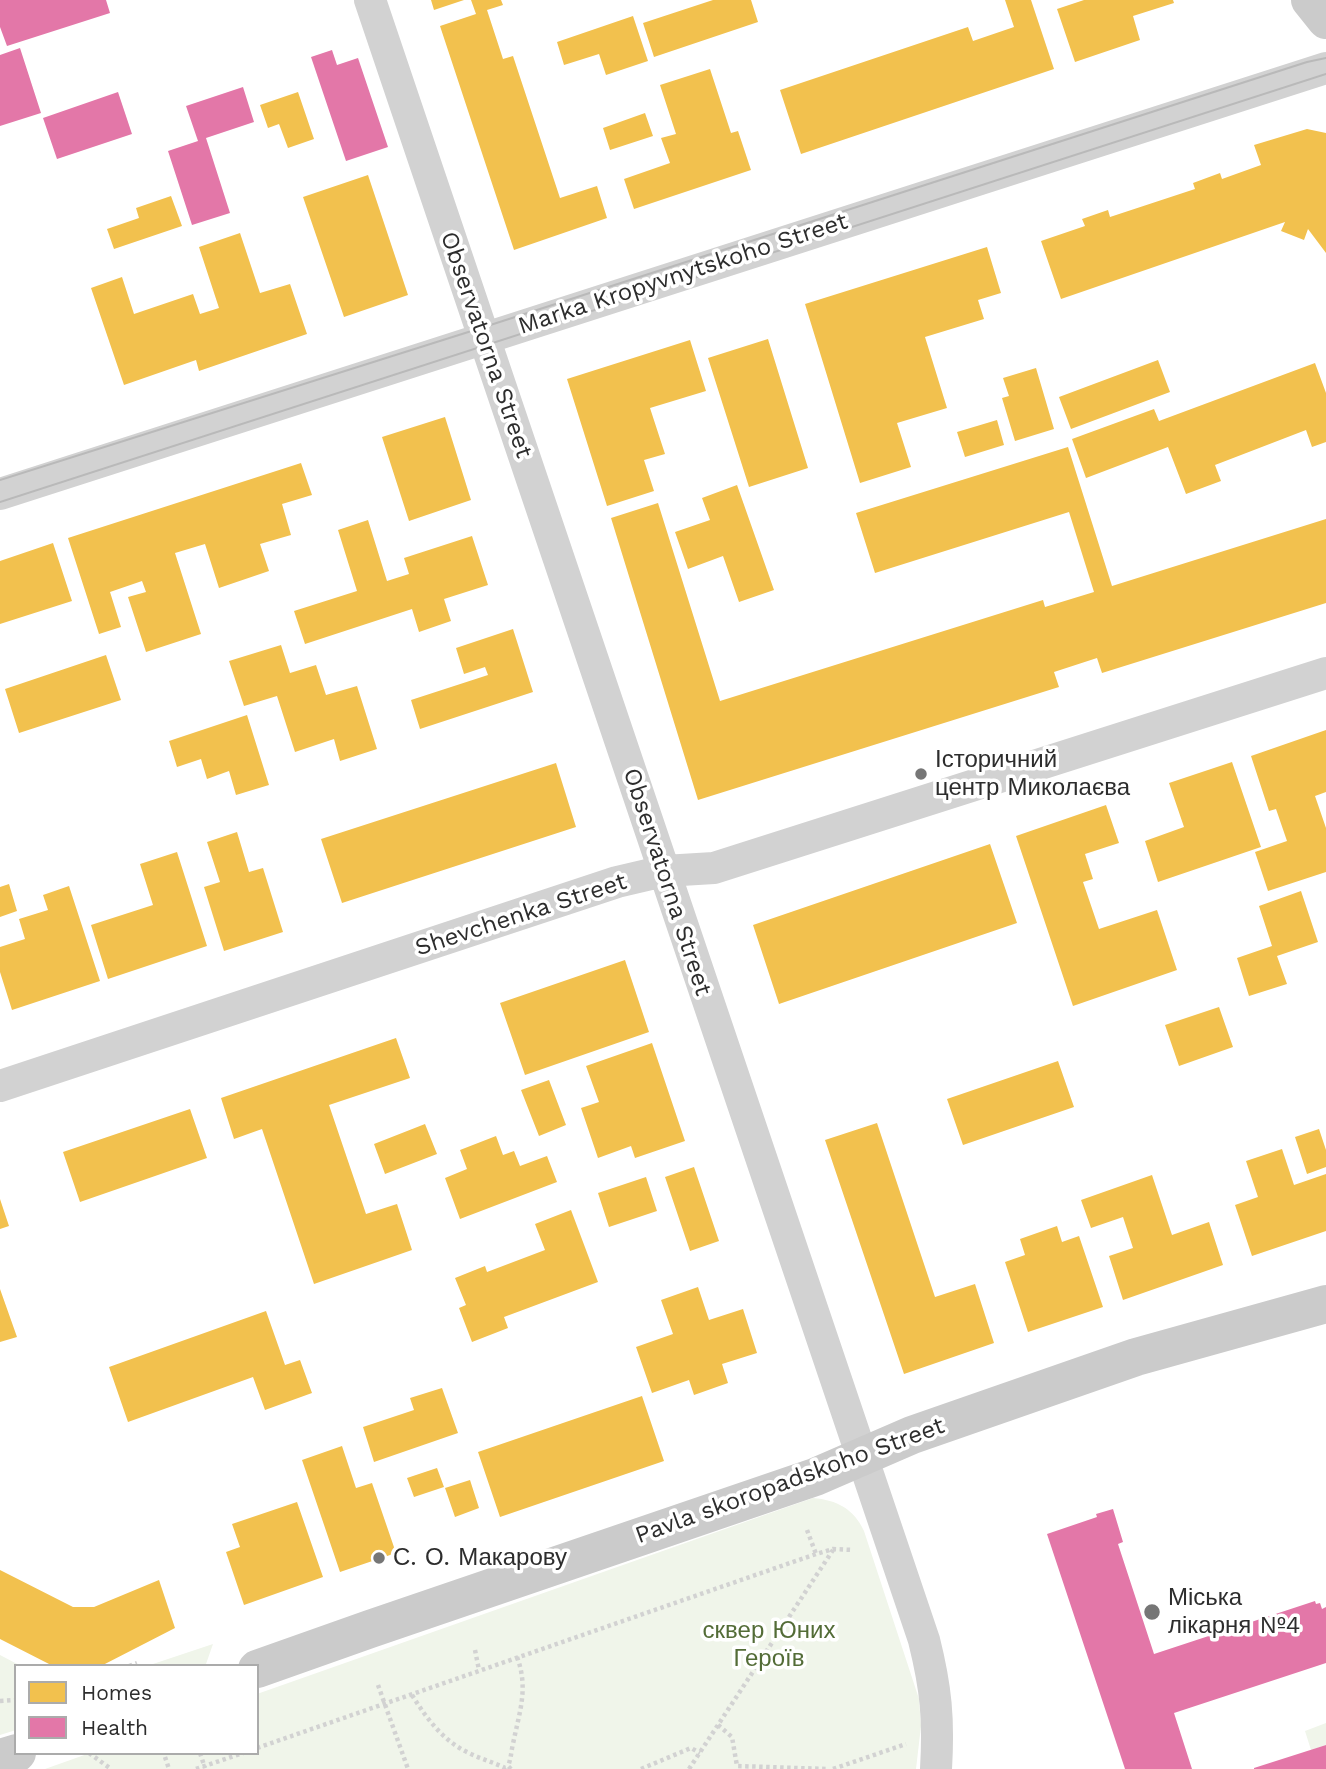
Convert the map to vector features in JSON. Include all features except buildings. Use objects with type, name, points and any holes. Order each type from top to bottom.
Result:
[{"type":"street","name":"Observatorna Street","points":[[370,0],[924,1640],[935,1683],[938,1722],[936,1769]]},
{"type":"street","points":[[1310,0],[1326,20]]},
{"type":"street","name":"Marka Kropyvnytskoho Street","points":[[0,494],[1326,68]]},
{"type":"street","name":"Shevchenka Street","points":[[0,1086],[617,882],[664,872],[714,867],[1326,673]]},
{"type":"street","name":"Pavla skoropadskoho Street","points":[[259,1669],[383,1624],[815,1477],[912,1435],[1136,1357],[1326,1304]]},
{"type":"path","points":[[807,1530],[816,1554]]},
{"type":"path","points":[[690,1769],[833,1549]]},
{"type":"path","points":[[259,1747],[816,1554],[833,1549],[853,1550]]},
{"type":"path","points":[[475,1650],[479,1670]]},
{"type":"path","points":[[412,1695],[426,1718],[453,1743],[470,1754],[510,1768],[523,1693],[517,1657]]},
{"type":"path","points":[[379,1685],[408,1769]]},
{"type":"path","points":[[718,1725],[732,1737],[737,1766],[827,1769]]},
{"type":"path","points":[[833,1769],[906,1744]]},
{"type":"path","points":[[641,1769],[691,1748],[700,1753]]},
{"type":"path","points":[[92,1755],[111,1769]]},
{"type":"path","points":[[196,1769],[238,1755]]},
{"type":"path","points":[[165,1757],[169,1769]]},
{"type":"green space","name":"сквер Юних Героїв","points":[[813,1498],[844,1507],[864,1531],[919,1699],[921,1726],[916,1769],[45,1769],[84,1755],[259,1755],[259,1693]]},
{"type":"green space","points":[[213,1644],[206,1664],[153,1664]]},
{"type":"green space","points":[[0,1655],[17,1664],[14,1664],[14,1731],[0,1735]]},
{"type":"green space","points":[[1326,1723],[1326,1745],[1311,1750],[1305,1731]]},
{"type":"tram line","points":[[0,480],[1326,58]]},
{"type":"tram line","points":[[0,502],[1326,74]]},
{"type":"place","name":"Історичний центр Миколаєва","points":[[921,774]]},
{"type":"place","name":"С. О. Макарову","points":[[379,1558]]},
{"type":"place","name":"Міська лікарня №4","points":[[1152,1612]]}]
